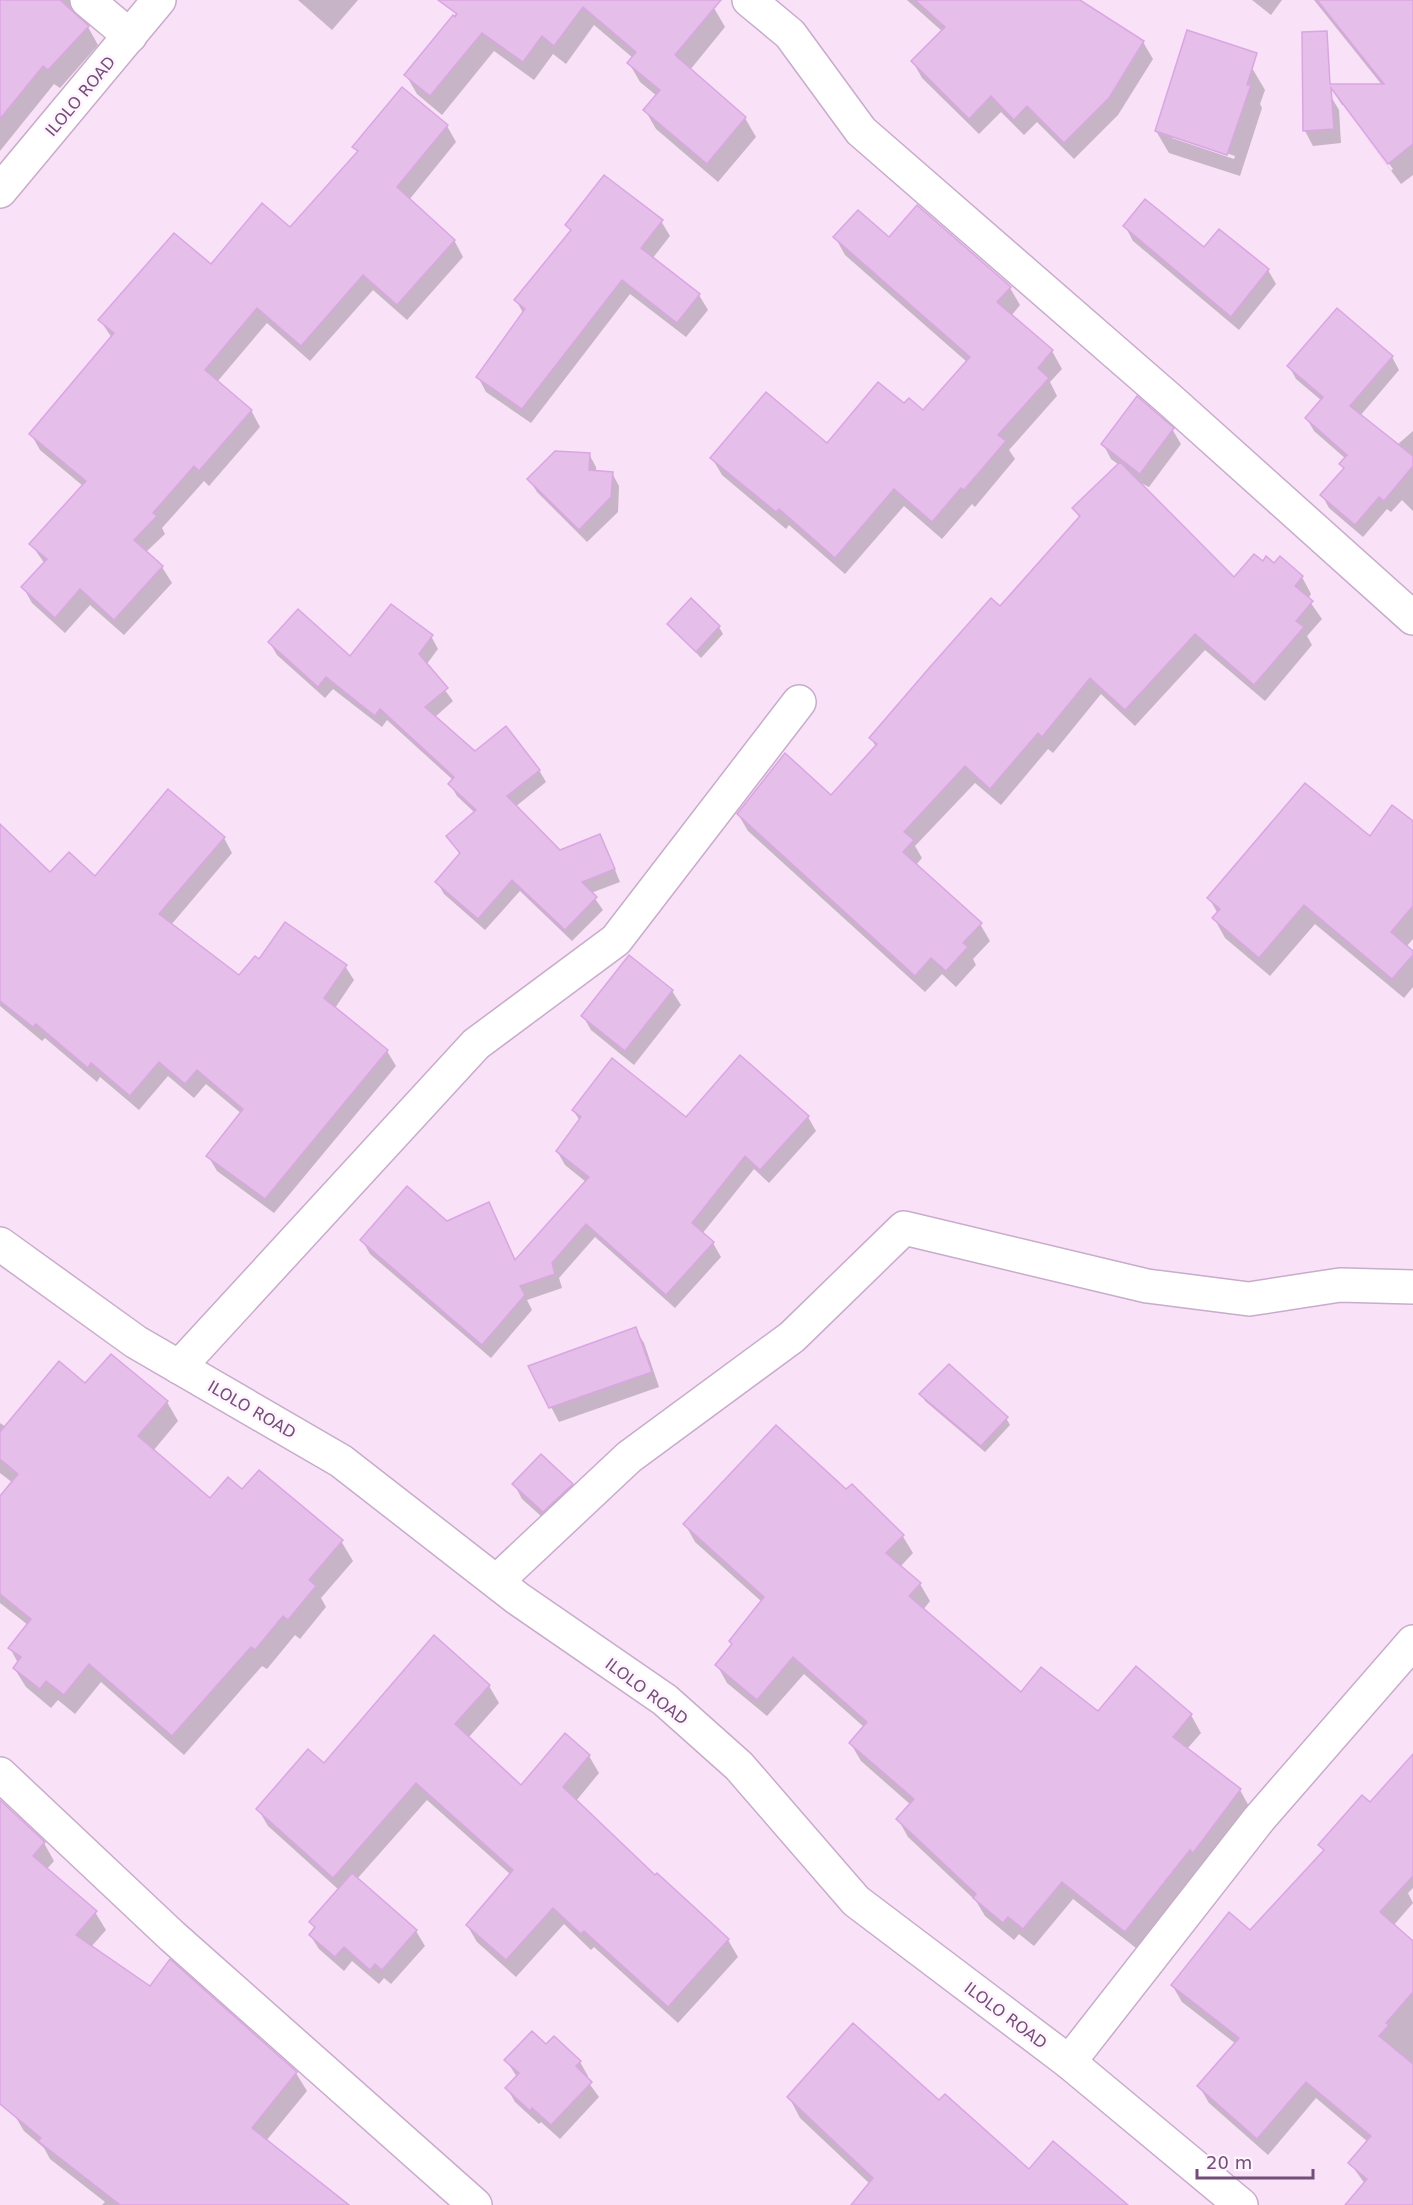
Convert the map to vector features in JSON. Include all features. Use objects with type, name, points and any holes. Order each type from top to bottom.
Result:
[{"type":"street","points":[[87,0],[130,36]]},
{"type":"street","name":"ILOLO ROAD","points":[[0,191],[159,0]]},
{"type":"street","points":[[749,0],[790,34],[861,130],[1413,618]]},
{"type":"street","points":[[179,1367],[476,1044],[616,940],[799,702]]},
{"type":"street","points":[[497,1581],[628,1457],[792,1337],[904,1228],[1148,1286],[1249,1299],[1340,1286],[1413,1287]]},
{"type":"street","name":"ILOLO ROAD","points":[[0,1244],[136,1342],[341,1461],[497,1581],[665,1700],[739,1766],[856,1901],[1069,2062],[1241,2205]]},
{"type":"street","points":[[1069,2062],[1259,1819],[1413,1642]]},
{"type":"street","points":[[0,1774],[172,1936],[475,2205]]},
{"type":"shaded area","points":[[0,0],[1413,0],[1413,2205],[0,2205]]},
{"type":"building","points":[[0,0],[60,0],[89,26],[48,70],[43,66],[0,119]]},
{"type":"building","points":[[438,0],[721,0],[675,55],[746,117],[707,164],[643,110],[660,90],[627,63],[636,52],[583,7],[554,46],[542,36],[523,62],[482,33],[430,96],[404,75],[453,15],[455,17],[457,14]]},
{"type":"building","points":[[915,0],[1080,0],[1144,41],[1109,98],[1064,143],[1027,106],[1014,120],[991,96],[969,119],[911,61],[945,27]]},
{"type":"building","points":[[1317,0],[1413,0],[1413,144],[1388,164],[1331,88],[1334,129],[1303,131],[1302,32],[1327,31],[1330,84],[1384,84]]},
{"type":"building","points":[[1187,30],[1257,53],[1247,85],[1251,85],[1227,155],[1155,131]]},
{"type":"building","points":[[402,87],[448,125],[397,187],[455,240],[397,305],[363,275],[301,346],[257,308],[205,370],[252,410],[199,471],[194,466],[153,513],[157,516],[134,540],[163,566],[114,620],[80,589],[55,618],[21,587],[47,559],[29,544],[86,481],[29,434],[114,333],[98,320],[174,233],[211,264],[262,203],[290,227],[358,151],[352,147]]},
{"type":"building","points":[[604,175],[663,220],[641,248],[700,294],[677,323],[622,280],[522,409],[476,377],[525,309],[514,300],[571,230],[565,225]]},
{"type":"building","points":[[1145,199],[1204,247],[1219,229],[1269,269],[1231,317],[1123,226]]},
{"type":"building","points":[[917,205],[1011,287],[997,302],[1053,350],[1038,368],[1049,378],[998,435],[1006,441],[964,490],[961,488],[932,522],[894,489],[835,558],[779,509],[776,512],[710,458],[766,392],[827,443],[878,382],[904,403],[909,398],[923,410],[970,357],[833,237],[858,210],[889,237]]},
{"type":"building","points":[[1337,308],[1393,356],[1350,406],[1413,456],[1413,466],[1384,501],[1379,497],[1355,525],[1320,495],[1344,468],[1339,464],[1347,455],[1305,418],[1323,397],[1287,366]]},
{"type":"building","points":[[1137,396],[1174,428],[1140,474],[1101,444]]},
{"type":"building","points":[[555,451],[590,453],[589,470],[613,472],[611,497],[579,530],[527,479]]},
{"type":"building","points":[[1120,462],[1234,577],[1254,554],[1263,561],[1266,556],[1274,563],[1280,556],[1303,576],[1295,586],[1313,601],[1296,621],[1304,627],[1254,685],[1195,634],[1125,710],[1090,678],[1042,737],[1038,733],[990,789],[965,766],[904,832],[914,840],[903,852],[982,923],[963,943],[968,947],[946,971],[931,958],[915,976],[737,814],[785,753],[831,795],[877,744],[869,738],[930,667],[991,598],[1000,606],[1080,516],[1072,508]]},
{"type":"building","points":[[691,598],[720,626],[696,652],[667,624]]},
{"type":"building","points":[[391,604],[433,635],[419,654],[448,688],[425,707],[475,751],[506,726],[540,770],[507,796],[560,850],[600,834],[615,869],[582,882],[597,897],[565,930],[512,880],[478,919],[435,882],[460,853],[446,836],[476,810],[448,784],[454,777],[380,709],[375,716],[326,677],[318,687],[268,642],[298,609],[350,656]]},
{"type":"building","points":[[1305,783],[1370,836],[1392,805],[1413,821],[1413,906],[1391,932],[1413,951],[1413,955],[1392,979],[1304,905],[1259,958],[1212,918],[1220,909],[1207,898]]},
{"type":"building","points":[[168,789],[225,837],[159,914],[239,975],[255,956],[259,959],[285,922],[347,965],[324,998],[388,1050],[265,1199],[206,1156],[243,1109],[197,1070],[185,1084],[159,1062],[130,1096],[91,1063],[88,1068],[36,1024],[33,1027],[0,1001],[0,824],[50,872],[69,852],[95,876]]},
{"type":"building","points":[[629,955],[673,990],[625,1051],[581,1016]]},
{"type":"building","points":[[740,1055],[809,1116],[760,1170],[745,1156],[692,1223],[714,1242],[666,1295],[586,1224],[552,1263],[555,1274],[520,1286],[525,1295],[482,1345],[360,1240],[407,1186],[447,1221],[489,1202],[515,1260],[589,1177],[556,1151],[581,1117],[572,1110],[612,1058],[686,1117]]},
{"type":"building","points":[[636,1327],[652,1372],[549,1408],[528,1366]]},
{"type":"building","points":[[111,1354],[168,1401],[138,1436],[210,1498],[228,1477],[242,1489],[259,1470],[343,1540],[309,1580],[316,1586],[288,1620],[283,1616],[255,1650],[251,1647],[172,1736],[89,1664],[64,1695],[46,1681],[40,1689],[13,1668],[21,1657],[8,1648],[31,1619],[0,1594],[0,1496],[18,1474],[0,1459],[0,1432],[59,1361],[85,1383]]},
{"type":"building","points":[[949,1364],[1008,1417],[981,1446],[919,1394]]},
{"type":"building","points":[[776,1425],[846,1489],[852,1484],[904,1535],[886,1553],[921,1583],[909,1596],[1021,1692],[1041,1667],[1098,1711],[1136,1666],[1192,1714],[1173,1737],[1241,1789],[1193,1853],[1190,1850],[1125,1932],[1062,1882],[1023,1929],[1008,1917],[1003,1923],[973,1898],[976,1894],[896,1819],[914,1799],[849,1743],[867,1722],[793,1657],[757,1700],[715,1665],[732,1644],[729,1641],[764,1597],[683,1524]]},
{"type":"building","points":[[541,1454],[573,1484],[543,1512],[512,1484]]},
{"type":"building","points":[[434,1635],[490,1685],[455,1724],[521,1785],[565,1733],[590,1755],[563,1787],[655,1875],[657,1873],[729,1939],[668,2007],[584,1931],[581,1934],[553,1908],[506,1960],[466,1925],[513,1870],[416,1783],[333,1878],[256,1809],[308,1749],[324,1763]]},
{"type":"building","points":[[1413,1754],[1413,1876],[1380,1912],[1413,1941],[1413,1992],[1386,2023],[1389,2025],[1379,2036],[1413,2064],[1413,2205],[1345,2205],[1367,2179],[1348,2163],[1371,2136],[1306,2082],[1257,2139],[1197,2086],[1239,2038],[1171,1985],[1229,1912],[1250,1930],[1324,1850],[1318,1845],[1362,1795],[1370,1802]]},
{"type":"building","points":[[0,1800],[45,1842],[33,1856],[97,1911],[76,1935],[150,1986],[170,1959],[297,2072],[252,2128],[349,2205],[120,2205],[38,2141],[41,2138],[0,2104]]},
{"type":"building","points":[[352,1873],[417,1930],[382,1970],[375,1964],[370,1970],[344,1947],[335,1957],[309,1935],[315,1927],[309,1922]]},
{"type":"building","points":[[853,2023],[939,2100],[945,2094],[1029,2169],[1053,2141],[1128,2205],[851,2205],[873,2178],[787,2097]]},
{"type":"building","points":[[532,2031],[546,2044],[554,2036],[581,2061],[576,2066],[592,2082],[551,2125],[532,2108],[530,2111],[505,2088],[519,2073],[504,2060]]}]
